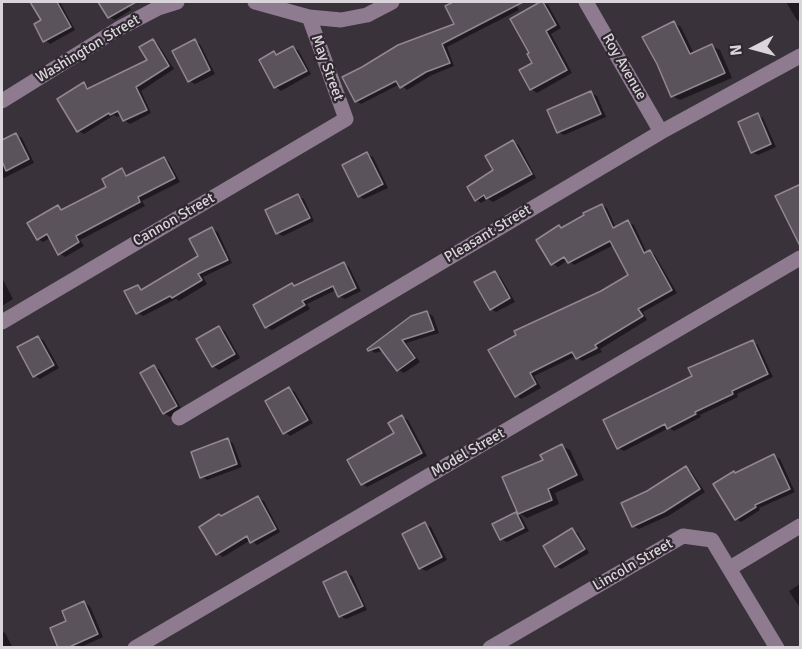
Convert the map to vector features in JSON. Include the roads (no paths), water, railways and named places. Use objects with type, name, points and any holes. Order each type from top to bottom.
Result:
[{"type":"street","name":"Washington Street","points":[[2,101],[118,29],[158,8],[177,2]]},
{"type":"street","points":[[255,2],[309,17],[341,20],[367,15],[392,2]]},
{"type":"street","name":"Roy Avenue","points":[[586,2],[661,132]]},
{"type":"street","name":"May Street","points":[[309,17],[346,119]]},
{"type":"street","name":"Pleasant Street","points":[[179,418],[661,132],[801,56]]},
{"type":"street","name":"Cannon Street","points":[[2,322],[346,119]]},
{"type":"street","name":"Model Street","points":[[138,647],[801,258]]},
{"type":"street","points":[[730,568],[801,526]]},
{"type":"street","name":"Lincoln Street","points":[[490,648],[683,536],[712,540],[777,648]]}]
